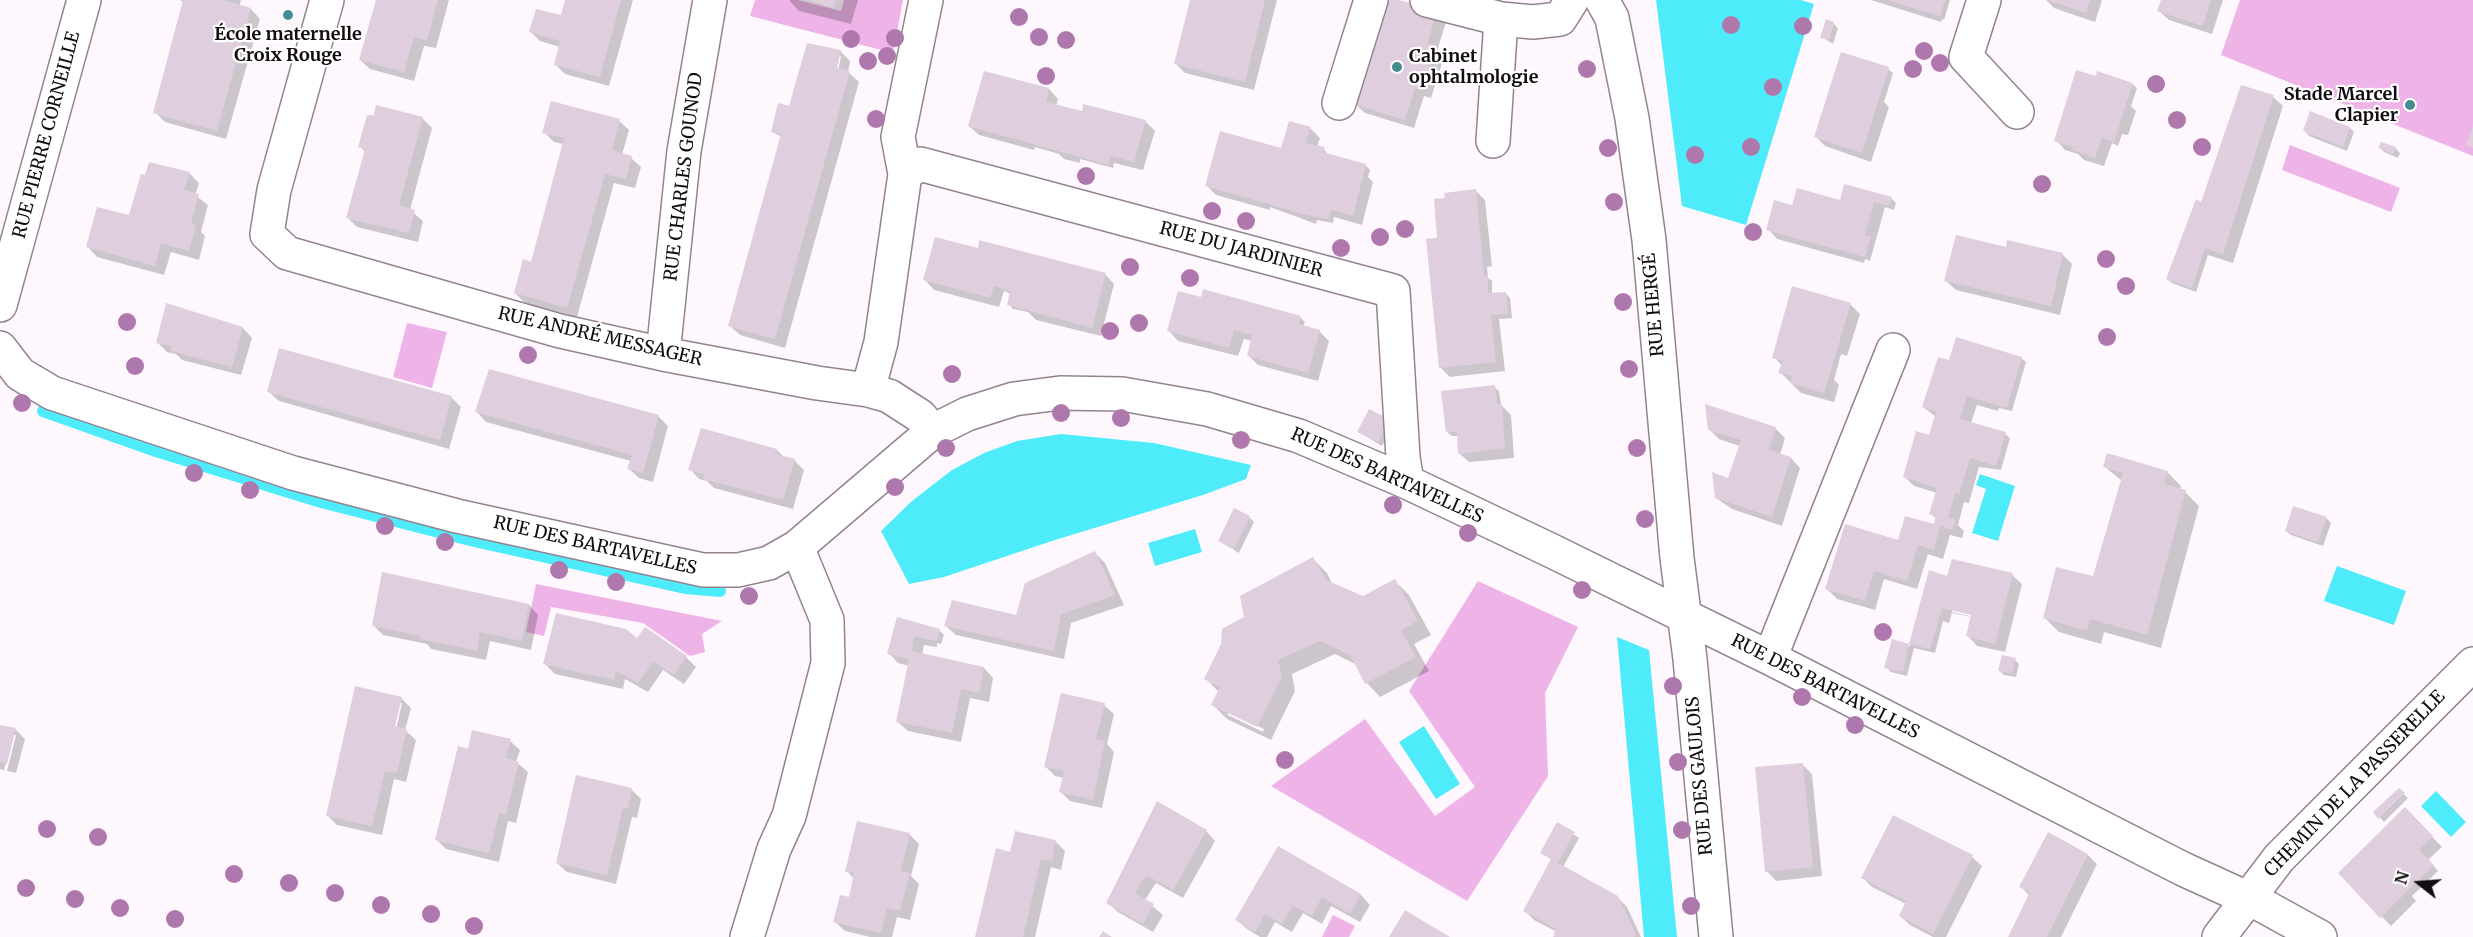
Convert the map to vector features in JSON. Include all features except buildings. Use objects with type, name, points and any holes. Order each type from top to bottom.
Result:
[{"type":"street","name":"RUE PIERRE CORNEILLE","points":[[0,305],[84,0]]},
{"type":"street","name":"RUE ANDRÉ MESSAGER","points":[[327,0],[274,190],[267,234],[287,253],[560,331],[663,354],[817,383],[868,390],[889,396],[920,416],[933,431]]},
{"type":"street","name":"RUE CHARLES GOUNOD","points":[[663,354],[684,151],[710,0]]},
{"type":"street","points":[[868,390],[881,342],[905,174],[898,137],[926,0]]},
{"type":"street","points":[[1339,103],[1371,0]]},
{"type":"street","points":[[1427,0],[1501,19],[1533,22],[1560,19],[1572,0]]},
{"type":"street","name":"RUE HERGÉ","points":[[1602,0],[1612,18],[1632,118],[1641,185],[1684,615]]},
{"type":"street","points":[[1984,0],[1966,57],[2017,112]]},
{"type":"street","points":[[1493,141],[1501,19]]},
{"type":"street","name":"RUE DU JARDINIER","points":[[905,174],[920,164],[1394,291],[1403,457],[1407,482]]},
{"type":"street","name":"RUE DES BARTAVELLES","points":[[0,348],[21,374],[52,393],[293,472],[457,516],[703,570],[738,570],[769,563],[797,548],[933,431],[967,414],[1014,399],[1060,393],[1122,394],[1207,410],[1299,436],[1407,482],[1684,615],[2183,869],[2247,898],[2320,937]]},
{"type":"street","points":[[1770,658],[1893,350]]},
{"type":"street","points":[[747,937],[774,849],[789,816],[828,663],[827,620],[797,548]]},
{"type":"street","name":"RUE DES GAULOIS","points":[[1684,615],[1716,937]]},
{"type":"street","name":"CHEMIN DE LA PASSERELLE","points":[[2219,937],[2279,858],[2473,664]]},
{"type":"shaded area","points":[[755,0],[798,0],[841,11],[844,0],[903,0],[893,53],[750,16]]},
{"type":"shaded area","name":"Stade Marcel Clapier","points":[[2240,0],[2473,0],[2473,156],[2221,55]]},
{"type":"shaded area","points":[[2290,145],[2400,188],[2391,212],[2282,170]]},
{"type":"shaded area","points":[[407,323],[447,332],[432,388],[393,377]]},
{"type":"shaded area","points":[[1478,581],[1578,627],[1545,693],[1548,776],[1467,901],[1271,786],[1365,719],[1435,816],[1475,787],[1409,691]]},
{"type":"shaded area","points":[[536,584],[722,621],[702,634],[705,652],[690,656],[643,623],[551,607],[544,636],[526,632]]},
{"type":"shaded area","points":[[1333,915],[1355,926],[1349,937],[1322,937]]},
{"type":"water","points":[[1656,0],[1801,0],[1814,4],[1746,225],[1682,206]]},
{"type":"water","points":[[1061,434],[1154,443],[1251,465],[1246,479],[1203,495],[944,577],[909,584],[881,531],[912,501],[952,470],[984,453],[1017,441]]},
{"type":"water","points":[[1980,474],[2015,486],[1998,541],[1972,533],[1986,489],[1976,485]]},
{"type":"water","points":[[1195,529],[1202,552],[1155,566],[1148,543]]},
{"type":"water","points":[[2337,566],[2406,591],[2394,625],[2324,601]]},
{"type":"water","points":[[1617,637],[1649,650],[1677,937],[1644,937]]},
{"type":"water","points":[[1424,726],[1460,784],[1436,799],[1399,742]]},
{"type":"water","points":[[2436,791],[2466,822],[2451,837],[2421,806]]},
{"type":"waterway","points":[[43,411],[156,451],[321,502],[474,541],[685,588],[720,591]]},
{"type":"place","name":"École maternelle Croix Rouge","points":[[288,15]]},
{"type":"place","name":"Cabinet ophtalmologie","points":[[1397,67]]},
{"type":"place","name":"Stade Marcel Clapier","points":[[2410,105]]}]
